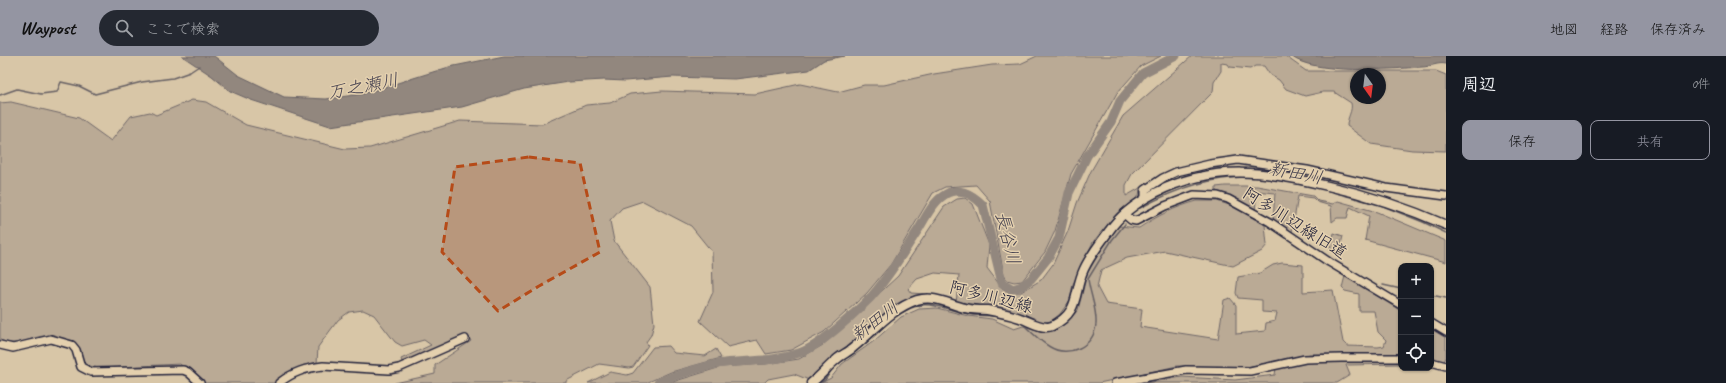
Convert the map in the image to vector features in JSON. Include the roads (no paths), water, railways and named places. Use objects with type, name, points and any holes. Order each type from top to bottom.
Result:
[{"type":"main road","points":[[1125,213],[1145,198],[1178,184],[1221,173],[1260,173],[1291,177],[1355,192],[1400,206],[1446,225]]},
{"type":"main road","name":"阿多川辺線","points":[[811,383],[820,377],[836,359],[854,347],[896,309],[923,299],[940,299],[966,309],[1004,313],[1041,326],[1050,327],[1059,321],[1074,306],[1084,268],[1110,228],[1125,213]]},
{"type":"street","points":[[1145,198],[1145,190],[1163,178],[1190,168],[1238,160],[1307,170],[1386,188],[1446,196]]},
{"type":"street","name":"阿多川辺線旧道","points":[[1125,213],[1131,220],[1136,221],[1165,206],[1194,195],[1218,196],[1228,199],[1270,222],[1329,262],[1398,303]]},
{"type":"street","points":[[1434,325],[1446,332]]},
{"type":"street","points":[[0,344],[13,348],[51,339],[72,345],[76,350],[81,368],[91,372],[183,370],[200,383]]},
{"type":"street","points":[[279,383],[297,372],[314,367],[323,366],[390,370],[399,368],[465,339]]},
{"type":"street","points":[[1115,383],[1186,370],[1250,371],[1305,359],[1398,358]]},
{"type":"street","points":[[1434,363],[1446,366]]},
{"type":"waterway","name":"長谷川","points":[[658,383],[680,374],[718,364],[789,356],[817,344],[856,312],[871,297],[896,265],[932,207],[943,196],[954,191],[969,194],[983,205],[1002,283],[1013,289],[1022,286],[1031,279],[1048,258],[1059,238],[1069,193],[1087,156],[1111,122],[1120,101],[1143,73],[1176,56]]},
{"type":"waterway","points":[[0,95],[17,89],[41,94],[57,92],[61,82],[79,86],[95,94],[142,82],[173,78],[190,72],[199,66]]},
{"type":"waterway","name":"新田川","points":[[1140,208],[1178,190],[1205,182],[1219,179],[1247,177]]},
{"type":"waterway","name":"新田川","points":[[1256,177],[1296,183]]},
{"type":"waterway","name":"新田川","points":[[1308,185],[1383,206],[1446,233]]},
{"type":"waterway","name":"新田川","points":[[1026,327],[1043,343],[1057,350],[1072,351],[1079,348],[1090,339],[1096,324],[1088,279],[1112,240],[1125,224]]},
{"type":"waterway","points":[[1383,285],[1398,288]]},
{"type":"waterway","points":[[1434,296],[1446,298]]},
{"type":"waterway","name":"新田川","points":[[855,351],[894,318],[906,310],[916,306],[934,305],[961,313],[1004,318]]},
{"type":"waterway","name":"新田川","points":[[820,383],[825,380],[833,368]]},
{"type":"water label","name":"万之瀬川","points":[[363,86]]}]
